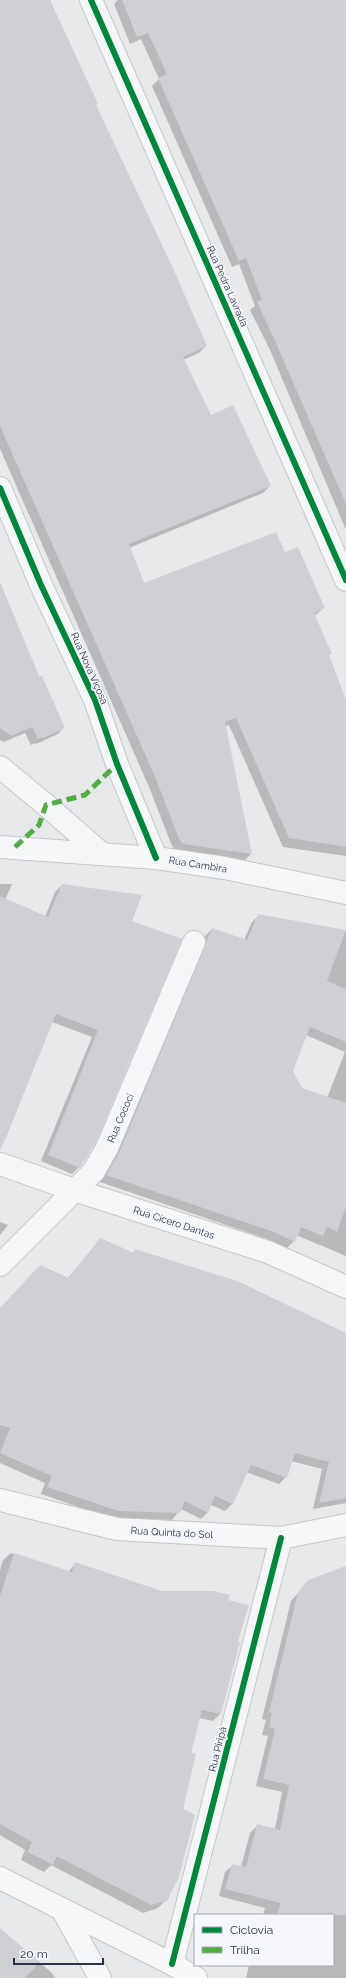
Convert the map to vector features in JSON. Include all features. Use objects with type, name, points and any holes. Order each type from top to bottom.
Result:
[{"type":"main road","points":[[0,1878],[172,1964],[196,1978]]},
{"type":"street","name":"Rua Pedra Lavrada","points":[[91,0],[346,580]]},
{"type":"street","name":"Rua Nova Viçosa","points":[[0,488],[41,585],[95,700],[118,764],[156,858]]},
{"type":"street","points":[[0,767],[102,854]]},
{"type":"street","name":"Rua Cambira","points":[[0,846],[156,858],[225,868],[346,893]]},
{"type":"street","name":"Rua Cococi","points":[[0,1265],[94,1171],[107,1148],[194,942]]},
{"type":"street","name":"Rua Cícero Dantas","points":[[0,1164],[74,1190],[268,1252],[346,1287]]},
{"type":"street","name":"Rua Quinta do Sol","points":[[0,1500],[117,1529],[281,1538],[346,1525]]},
{"type":"street","name":"Rua Piripá","points":[[172,1964],[281,1538]]},
{"type":"street","points":[[62,1909],[100,1978]]},
{"type":"building","points":[[0,0],[50,0],[98,104],[96,105],[172,266],[207,346],[183,357],[211,415],[233,405],[271,486],[129,544],[144,583],[276,532],[285,552],[298,547],[325,608],[314,613],[332,654],[329,655],[346,700],[346,847],[289,838],[236,718],[225,722],[252,854],[183,844],[179,839],[156,779],[0,426]]},
{"type":"building","points":[[122,0],[346,0],[346,504],[257,302],[262,300],[246,258],[239,261],[158,78],[167,74],[148,33],[137,37]]},
{"type":"building","points":[[0,582],[39,676],[42,676],[65,728],[43,738],[38,739],[32,727],[11,736],[0,728]]},
{"type":"building","points":[[62,884],[142,895],[132,921],[182,939],[96,1142],[80,1168],[48,1155],[98,1030],[56,1014],[0,1151],[0,896],[48,917]]},
{"type":"building","points":[[258,914],[346,930],[327,981],[346,989],[346,1042],[310,1027],[293,1071],[302,1088],[346,1103],[346,1207],[337,1232],[327,1227],[323,1236],[301,1227],[295,1242],[274,1232],[106,1175],[119,1153],[212,928],[247,940]]},
{"type":"building","points":[[100,1238],[134,1253],[135,1249],[237,1281],[346,1333],[346,1498],[319,1503],[329,1462],[295,1453],[287,1478],[251,1465],[233,1504],[215,1496],[208,1513],[185,1501],[180,1513],[118,1511],[47,1487],[52,1476],[0,1453],[10,1428],[0,1425],[0,1308],[40,1265],[69,1278]]},
{"type":"building","points":[[14,1553],[72,1572],[75,1562],[159,1591],[213,1591],[230,1595],[228,1600],[249,1605],[238,1641],[240,1642],[221,1714],[202,1710],[191,1753],[196,1754],[183,1809],[195,1815],[179,1877],[167,1901],[151,1905],[57,1856],[53,1865],[28,1852],[32,1842],[0,1824],[0,1596]]},
{"type":"building","points":[[346,1566],[346,1915],[277,1914],[281,1903],[225,1889],[232,1864],[246,1867],[257,1824],[280,1830],[289,1785],[263,1779],[275,1729],[269,1727],[272,1713],[269,1712],[298,1592],[308,1580]]},
{"type":"building","points":[[0,1928],[40,1962],[25,1978],[0,1978]]},
{"type":"marked path","points":[[15,847],[39,825],[46,805],[85,795],[117,764]]},
{"type":"cycle path","points":[[91,0],[346,580]]},
{"type":"cycle path","points":[[0,488],[41,585],[95,700],[117,764],[156,858]]},
{"type":"cycle path","points":[[172,1964],[281,1538]]}]
